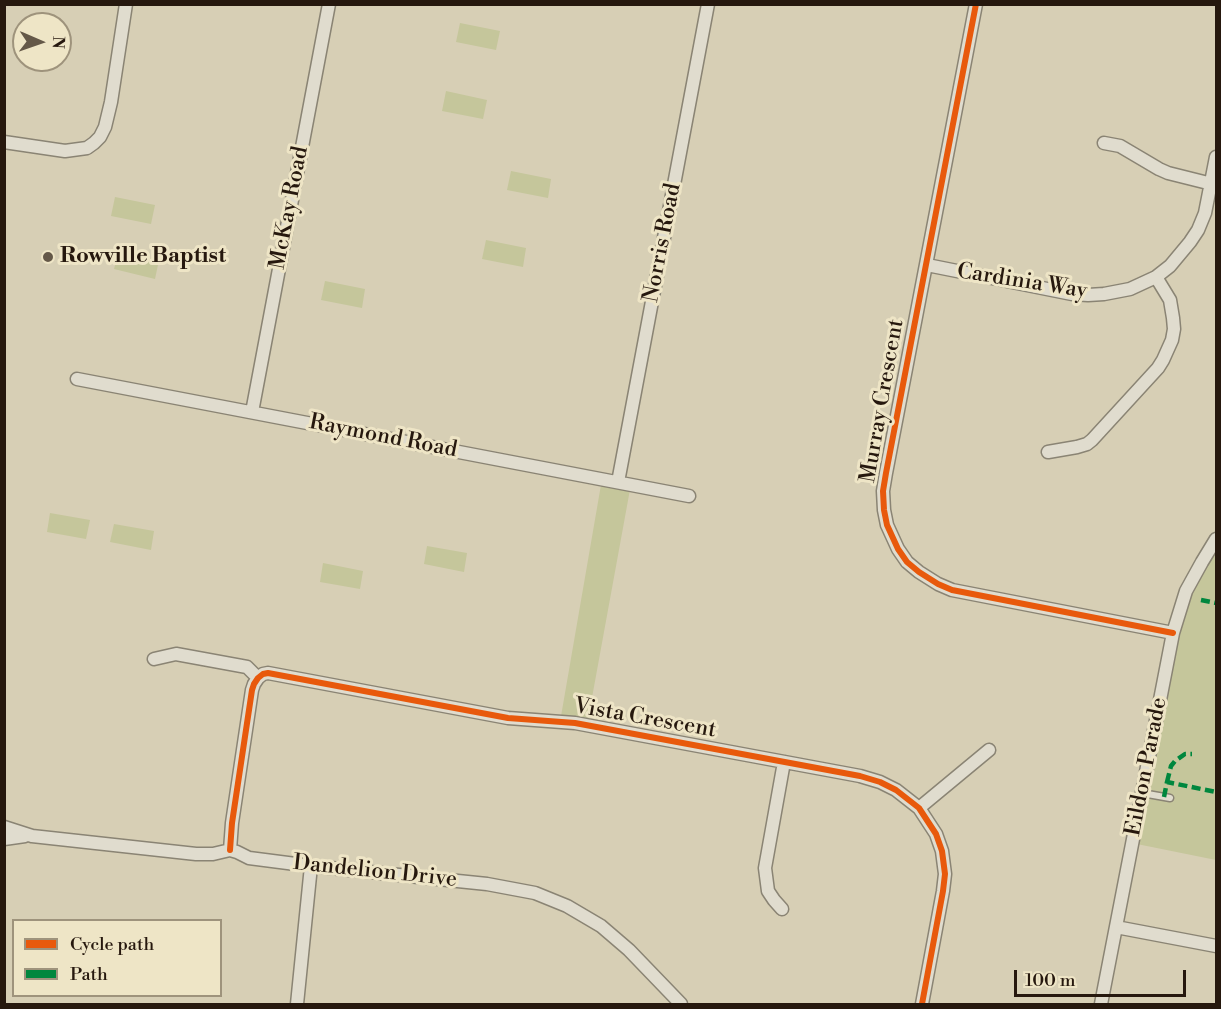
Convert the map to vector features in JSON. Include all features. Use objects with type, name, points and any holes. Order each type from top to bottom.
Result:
[{"type":"street","points":[[4,142],[65,151],[87,148],[94,143],[105,127],[111,102],[126,4]]},
{"type":"street","name":"McKay Road","points":[[252,412],[329,4]]},
{"type":"street","name":"Norris Road","points":[[618,482],[708,4]]},
{"type":"street","name":"Murray Crescent","points":[[976,4],[883,491],[887,525],[898,549],[907,561],[918,572],[952,590],[1173,633]]},
{"type":"street","points":[[1104,143],[1120,147],[1168,173],[1212,184]]},
{"type":"street","name":"Cardinia Way","points":[[927,266],[1072,294],[1104,294],[1130,289],[1156,277],[1170,266],[1198,230],[1205,213],[1216,157]]},
{"type":"street","points":[[1047,452],[1087,444],[1163,360],[1172,340],[1174,328],[1170,300],[1156,277]]},
{"type":"street","name":"Raymond Road","points":[[77,379],[689,496]]},
{"type":"street","name":"Eildon Parade","points":[[1101,1005],[1173,633],[1186,591],[1216,539]]},
{"type":"street","points":[[154,659],[176,654],[198,658],[247,667],[258,678],[254,684],[250,701],[230,850]]},
{"type":"street","name":"Vista Crescent","points":[[258,678],[263,674],[274,674],[508,718],[575,723],[860,776],[880,782],[907,797],[919,808],[936,834],[942,851],[945,874],[942,901],[922,1005]]},
{"type":"street","points":[[919,808],[989,750]]},
{"type":"street","points":[[782,909],[768,891],[765,868],[784,762]]},
{"type":"street","name":"Dandelion Drive","points":[[4,826],[32,836]]},
{"type":"street","name":"Dandelion Drive","points":[[4,839],[32,836],[196,854],[213,854],[230,850],[249,858],[496,885],[535,893],[583,914],[608,932],[629,950],[681,1005]]},
{"type":"street","points":[[297,1005],[311,866]]},
{"type":"street","points":[[1116,927],[1216,946]]},
{"type":"lane","points":[[1142,793],[1170,798]]},
{"type":"green space","points":[[460,23],[500,31],[496,50],[456,42]]},
{"type":"green space","points":[[446,91],[487,100],[483,119],[442,111]]},
{"type":"green space","points":[[511,171],[551,179],[548,198],[507,190]]},
{"type":"green space","points":[[115,197],[155,205],[151,224],[111,216]]},
{"type":"green space","points":[[486,240],[526,248],[523,267],[482,259]]},
{"type":"green space","points":[[119,251],[159,260],[155,279],[114,269]]},
{"type":"green space","points":[[325,281],[365,289],[362,308],[321,300]]},
{"type":"green space","points":[[602,479],[631,484],[587,725],[560,722]]},
{"type":"green space","points":[[50,513],[90,520],[86,539],[47,532]]},
{"type":"green space","points":[[114,524],[154,531],[151,550],[110,542]]},
{"type":"green space","points":[[1216,539],[1216,860],[1132,843],[1173,633]]},
{"type":"green space","points":[[427,546],[467,553],[464,572],[424,564]]},
{"type":"green space","points":[[323,563],[363,571],[360,589],[320,582]]},
{"type":"marked path","points":[[1201,600],[1216,603]]},
{"type":"marked path","points":[[1167,782],[1171,766],[1175,761],[1185,754],[1192,754]]},
{"type":"marked path","points":[[1164,797],[1167,782],[1216,792]]},
{"type":"cycle path","points":[[976,4],[886,473],[883,491],[887,525],[907,562],[938,584],[952,590],[1173,633]]},
{"type":"cycle path","points":[[230,850],[252,690],[258,678],[268,673],[508,718],[575,723],[860,776],[896,790],[919,808],[936,834],[942,851],[945,874],[943,891],[922,1004]]},
{"type":"place","name":"Rowville Baptist","points":[[48,257]]}]
